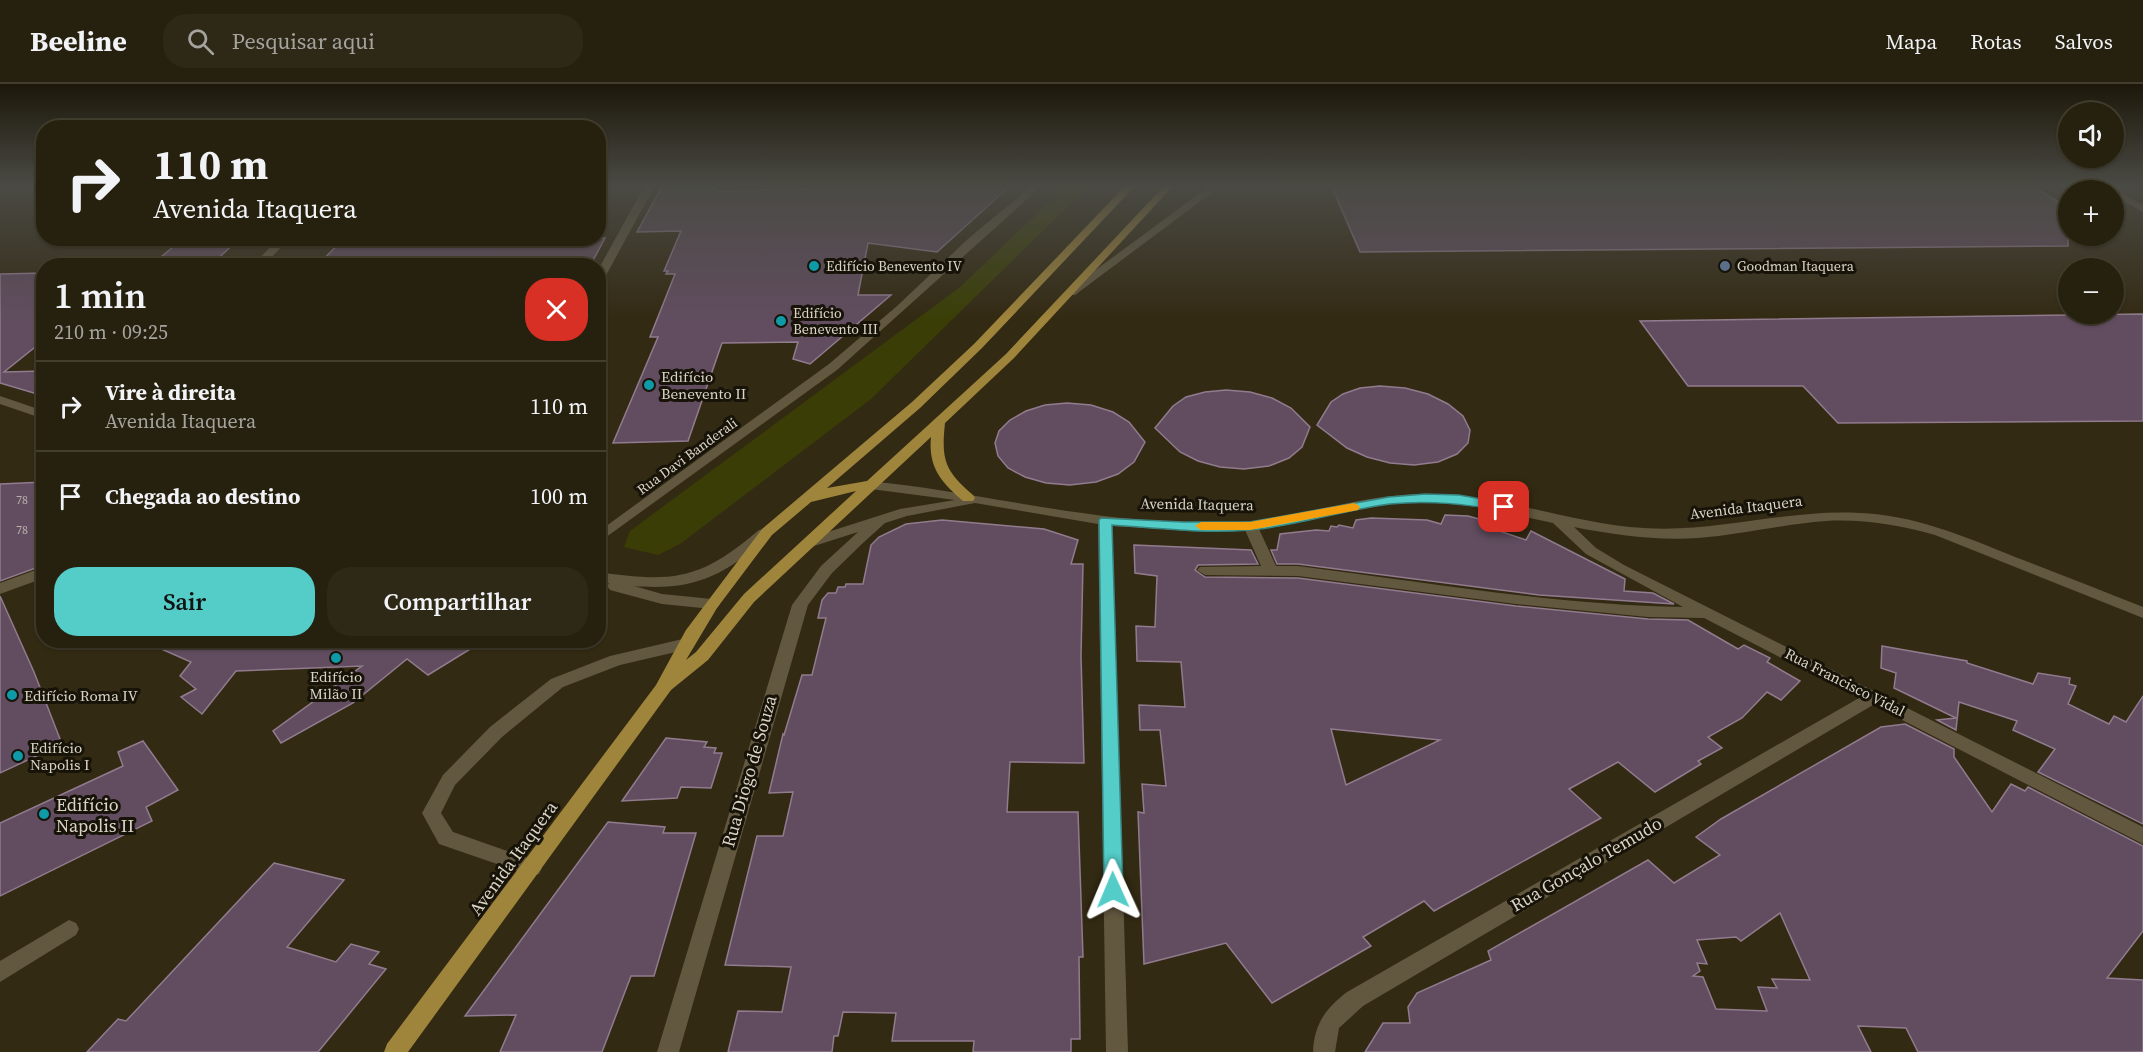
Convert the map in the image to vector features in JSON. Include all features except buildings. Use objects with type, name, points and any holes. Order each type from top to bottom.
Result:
[{"type":"main road","name":"Avenida Itaquera","points":[[396,1052],[663,689],[712,604],[767,532],[916,405],[978,346],[1088,230]]},
{"type":"main road","points":[[811,542],[868,485],[1010,356],[1129,230]]},
{"type":"main road","points":[[939,421],[936,452],[938,464],[943,476],[968,498]]},
{"type":"main road","points":[[801,502],[828,492],[868,485]]},
{"type":"main road","name":"Avenida Itaquera","points":[[663,689],[702,656],[749,598],[811,542]]},
{"type":"main road","points":[[712,604],[749,598]]},
{"type":"street","points":[[606,266],[626,230]]},
{"type":"street","name":"Rua Davi Banderali","points":[[606,533],[833,367],[902,308],[984,230]]},
{"type":"street","points":[[1071,293],[1157,230]]},
{"type":"street","points":[[265,258],[277,246]]},
{"type":"street","points":[[0,400],[36,412]]},
{"type":"street","points":[[0,406],[16,406]]},
{"type":"street","name":"Avenida Itaquera","points":[[868,485],[1105,520],[1183,526],[1250,526],[1389,500],[1425,498],[1459,499],[1600,528],[1644,533],[1697,534],[1826,517],[1860,517],[1904,522],[1940,532],[2143,613]]},
{"type":"street","name":"Avenida Itaquera","points":[[811,542],[881,519],[914,511],[984,501]]},
{"type":"street","name":"Rua Francisco Vidal","points":[[1555,517],[1591,551],[2143,836]]},
{"type":"street","name":"Rua Diogo de Souza","points":[[668,1052],[800,604],[811,585],[826,568],[881,519]]},
{"type":"street","points":[[1105,520],[1117,1052]]},
{"type":"street","points":[[1250,526],[1271,571]]},
{"type":"street","points":[[606,579],[658,583],[690,579],[731,560],[767,532]]},
{"type":"street","points":[[1206,570],[1338,575],[1489,597],[1674,614],[1708,613]]},
{"type":"street","points":[[0,590],[36,576]]},
{"type":"street","points":[[606,581],[629,591],[662,599],[712,604]]},
{"type":"street","points":[[532,868],[446,838],[431,813],[449,780],[496,732],[557,683],[616,660],[687,644]]},
{"type":"street","name":"Rua Gonçalo Temudo","points":[[1324,1052],[1324,1039],[1332,1016],[1355,999],[1874,697]]},
{"type":"street","points":[[0,972],[69,929]]},
{"type":"green space","points":[[1020,230],[1044,230],[871,399],[680,544],[658,555],[624,547],[630,531],[960,287]]},
{"type":"slow traffic","points":[[1201,526],[1250,526],[1354,507]]},
{"type":"place","name":"Edifício Benevento IV","points":[[814,266]]},
{"type":"place","name":"Goodman Itaquera","points":[[1725,266]]},
{"type":"place","name":"Edifício Benevento III","points":[[781,321]]},
{"type":"place","name":"Edifício Benevento II","points":[[649,385]]},
{"type":"place","name":"Edifício Milão II","points":[[336,658]]},
{"type":"place","name":"Edifício Roma IV","points":[[12,695]]},
{"type":"place","name":"Edifício Napolis I","points":[[18,756]]},
{"type":"place","name":"Edifício Napolis II","points":[[44,814]]},
{"type":"route","points":[[1113,890],[1105,520],[1183,526],[1250,526],[1389,500],[1425,498],[1459,499],[1504,507]]}]
